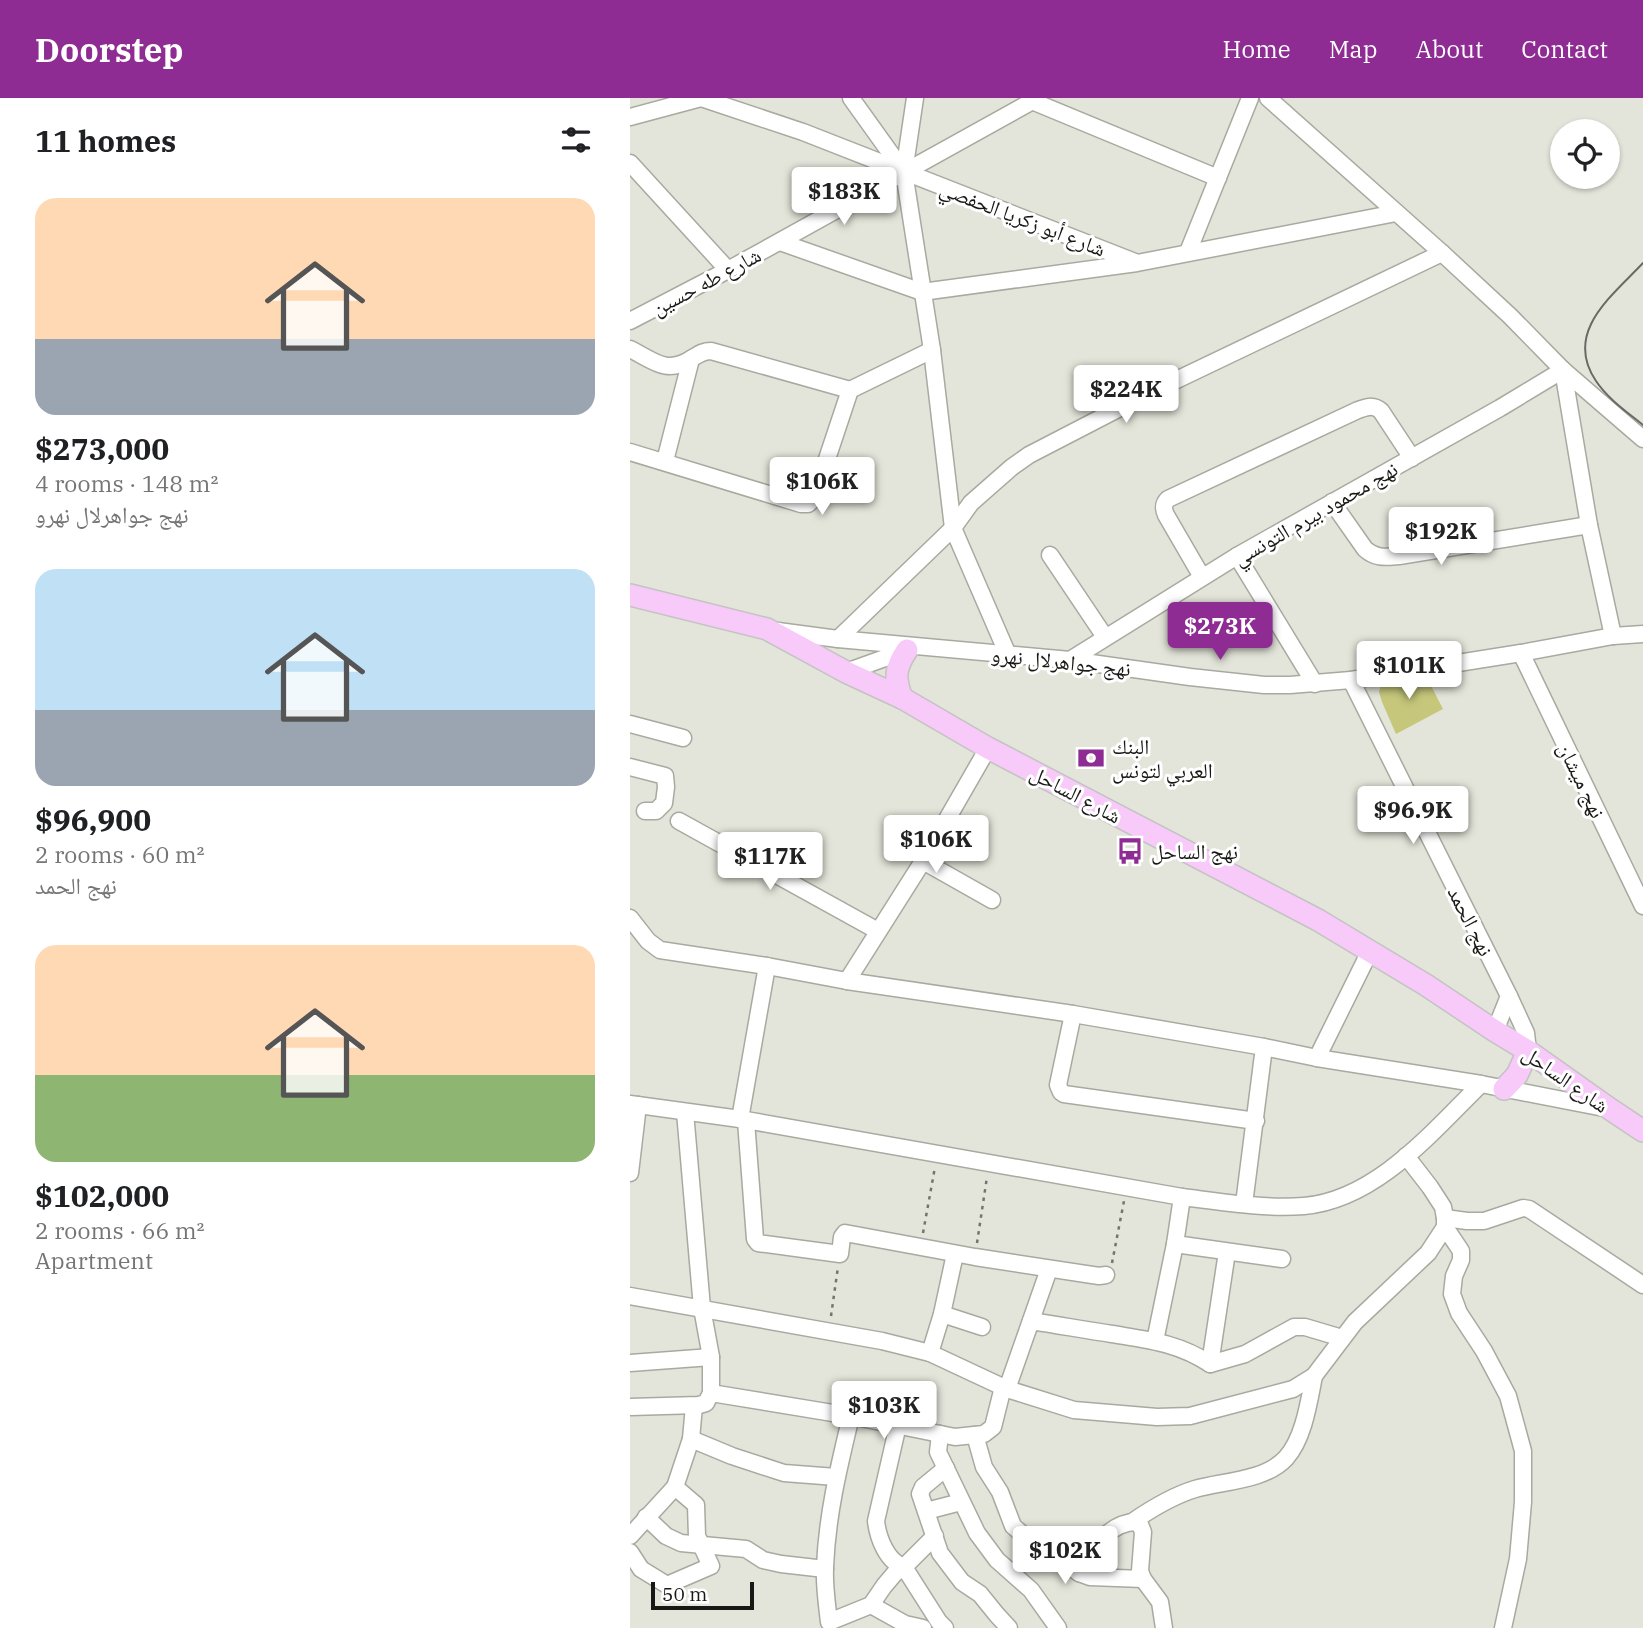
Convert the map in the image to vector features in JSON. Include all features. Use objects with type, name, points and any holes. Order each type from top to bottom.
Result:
[{"type":"main road","name":"شارع الساحل","points":[[630,595],[767,629],[846,672],[902,698],[988,748],[1318,920],[1528,1051],[1643,1130]]},
{"type":"main road","points":[[902,698],[896,682],[897,671],[899,662],[913,648]]},
{"type":"main road","points":[[1504,1089],[1517,1075],[1528,1051]]},
{"type":"street","name":"شارع أبو زكريا الحفصي","points":[[630,117],[701,98],[803,132],[1138,263]]},
{"type":"street","points":[[851,98],[904,172]]},
{"type":"street","points":[[915,98],[904,172],[932,350],[953,528],[1008,655]]},
{"type":"street","points":[[1188,252],[1250,98]]},
{"type":"street","points":[[1268,98],[1442,253],[1563,370],[1643,439]]},
{"type":"street","points":[[1035,100],[1218,178]]},
{"type":"street","name":"شارع طه حسين","points":[[630,321],[780,242],[1035,100]]},
{"type":"street","points":[[630,163],[728,270]]},
{"type":"street","points":[[780,242],[922,292],[1138,263],[1396,213]]},
{"type":"street","points":[[838,639],[953,528],[971,503],[1028,455],[1143,396],[1442,253]]},
{"type":"street","points":[[630,349],[668,367],[680,366],[700,353],[711,351],[850,390],[932,350]]},
{"type":"street","points":[[665,461],[691,359]]},
{"type":"street","points":[[1563,370],[1589,525],[1613,636]]},
{"type":"street","name":"نهج محمود بيرم التونسي","points":[[1070,660],[1237,556],[1563,370]]},
{"type":"street","points":[[630,452],[808,504],[814,498],[850,390]]},
{"type":"street","points":[[1202,577],[1163,509],[1168,499],[1370,406],[1381,411],[1412,457]]},
{"type":"street","points":[[1332,502],[1366,549],[1378,557],[1589,525]]},
{"type":"street","points":[[1051,555],[1105,637]]},
{"type":"street","points":[[1237,556],[1315,684]]},
{"type":"street","name":"نهج جواهرلال نهرو","points":[[767,629],[913,648],[1070,660],[1264,685],[1351,680],[1613,636],[1643,634]]},
{"type":"street","points":[[846,672],[913,648]]},
{"type":"street","name":"نهج ميشان","points":[[1521,653],[1643,906]]},
{"type":"street","name":"نهج الحمد","points":[[1351,680],[1509,996],[1526,1033],[1528,1051]]},
{"type":"street","points":[[630,724],[683,738]]},
{"type":"street","points":[[847,981],[923,861],[988,748]]},
{"type":"street","points":[[630,766],[664,776],[664,803],[656,811],[645,811]]},
{"type":"street","points":[[680,821],[878,931]]},
{"type":"street","points":[[923,861],[992,900]]},
{"type":"street","points":[[630,918],[648,941],[660,950],[1073,1014],[1317,1058],[1481,1084],[1609,1109]]},
{"type":"street","points":[[1317,1058],[1370,951]]},
{"type":"street","points":[[767,966],[743,1120],[756,1242],[840,1254],[845,1233],[955,1254],[1106,1275]]},
{"type":"street","points":[[1494,1031],[1509,996]]},
{"type":"street","points":[[1073,1014],[1058,1084],[1060,1092],[1256,1121]]},
{"type":"street","points":[[1244,1204],[1265,1047]]},
{"type":"street","points":[[630,1173],[634,1105],[743,1120],[1182,1197],[1244,1204],[1306,1206],[1334,1200],[1382,1175],[1406,1156],[1481,1084]]},
{"type":"street","points":[[630,1407],[694,1406],[706,1403],[711,1393],[710,1357],[702,1308],[685,1112]]},
{"type":"street","points":[[1406,1156],[1437,1196],[1443,1207],[1445,1222],[1461,1251],[1461,1259],[1454,1276],[1452,1294],[1455,1304],[1508,1396],[1523,1451],[1524,1502],[1518,1559],[1503,1628]]},
{"type":"street","points":[[1155,1342],[1182,1197]]},
{"type":"street","points":[[1445,1222],[1484,1221],[1523,1208],[1529,1209],[1643,1285]]},
{"type":"street","points":[[630,1296],[882,1341],[930,1353],[1005,1388],[1074,1410],[1157,1417],[1190,1416],[1293,1389],[1314,1376],[1355,1322],[1428,1253],[1445,1222]]},
{"type":"street","points":[[1175,1244],[1282,1259]]},
{"type":"street","points":[[1210,1364],[1227,1252]]},
{"type":"street","points":[[930,1353],[955,1254]]},
{"type":"street","points":[[711,1393],[851,1416],[955,1437],[988,1432],[993,1427],[1049,1269]]},
{"type":"street","points":[[942,1314],[982,1327]]},
{"type":"street","points":[[1031,1321],[1155,1342],[1195,1353],[1210,1364]]},
{"type":"street","points":[[1210,1364],[1245,1354],[1294,1327],[1305,1327],[1342,1338]]},
{"type":"street","points":[[630,1363],[710,1357]]},
{"type":"street","points":[[1132,1522],[1192,1490],[1240,1480],[1269,1470],[1285,1459],[1294,1447],[1303,1424],[1314,1376]]},
{"type":"street","points":[[630,1536],[675,1486],[691,1439],[694,1406]]},
{"type":"street","points":[[851,1416],[829,1518],[825,1569],[829,1622],[871,1605],[895,1573],[934,1536]]},
{"type":"street","points":[[871,1605],[905,1623],[933,1626],[921,1591],[904,1567],[894,1562],[881,1541],[876,1521],[898,1425]]},
{"type":"street","points":[[940,1434],[938,1452],[976,1533],[997,1560],[1031,1590],[1058,1628]]},
{"type":"street","points":[[975,1435],[984,1467],[1000,1492],[1013,1526],[1022,1534],[1079,1573],[1090,1577],[1143,1579]]},
{"type":"street","points":[[691,1439],[784,1473],[836,1476]]},
{"type":"street","points":[[946,1468],[923,1487],[920,1494],[940,1553],[962,1582],[981,1594],[1009,1628]]},
{"type":"street","points":[[630,1552],[641,1569],[667,1585],[711,1566],[697,1536],[696,1505],[675,1486]]},
{"type":"street","points":[[926,1511],[961,1502]]},
{"type":"street","points":[[646,1517],[666,1536],[681,1543],[746,1549],[763,1560],[825,1569]]},
{"type":"street","points":[[1079,1573],[1100,1539],[1124,1524],[1139,1522],[1143,1532],[1140,1571],[1160,1602],[1164,1628]]},
{"type":"path","points":[[920,1246],[937,1154]]},
{"type":"path","points":[[975,1257],[989,1162]]},
{"type":"path","points":[[1106,1275],[1111,1269],[1126,1188]]},
{"type":"path","points":[[828,1332],[840,1254]]},
{"type":"building","points":[[1425,674],[1443,709],[1396,734],[1382,702],[1379,692],[1381,685],[1388,681]]},
{"type":"tram line","points":[[1643,263],[1595,316],[1585,347],[1587,363],[1601,388],[1643,425]]},
{"type":"place","name":"البنك العربي لتونس","points":[[1091,758]]},
{"type":"place","name":"نهج الساحل","points":[[1130,851]]}]
